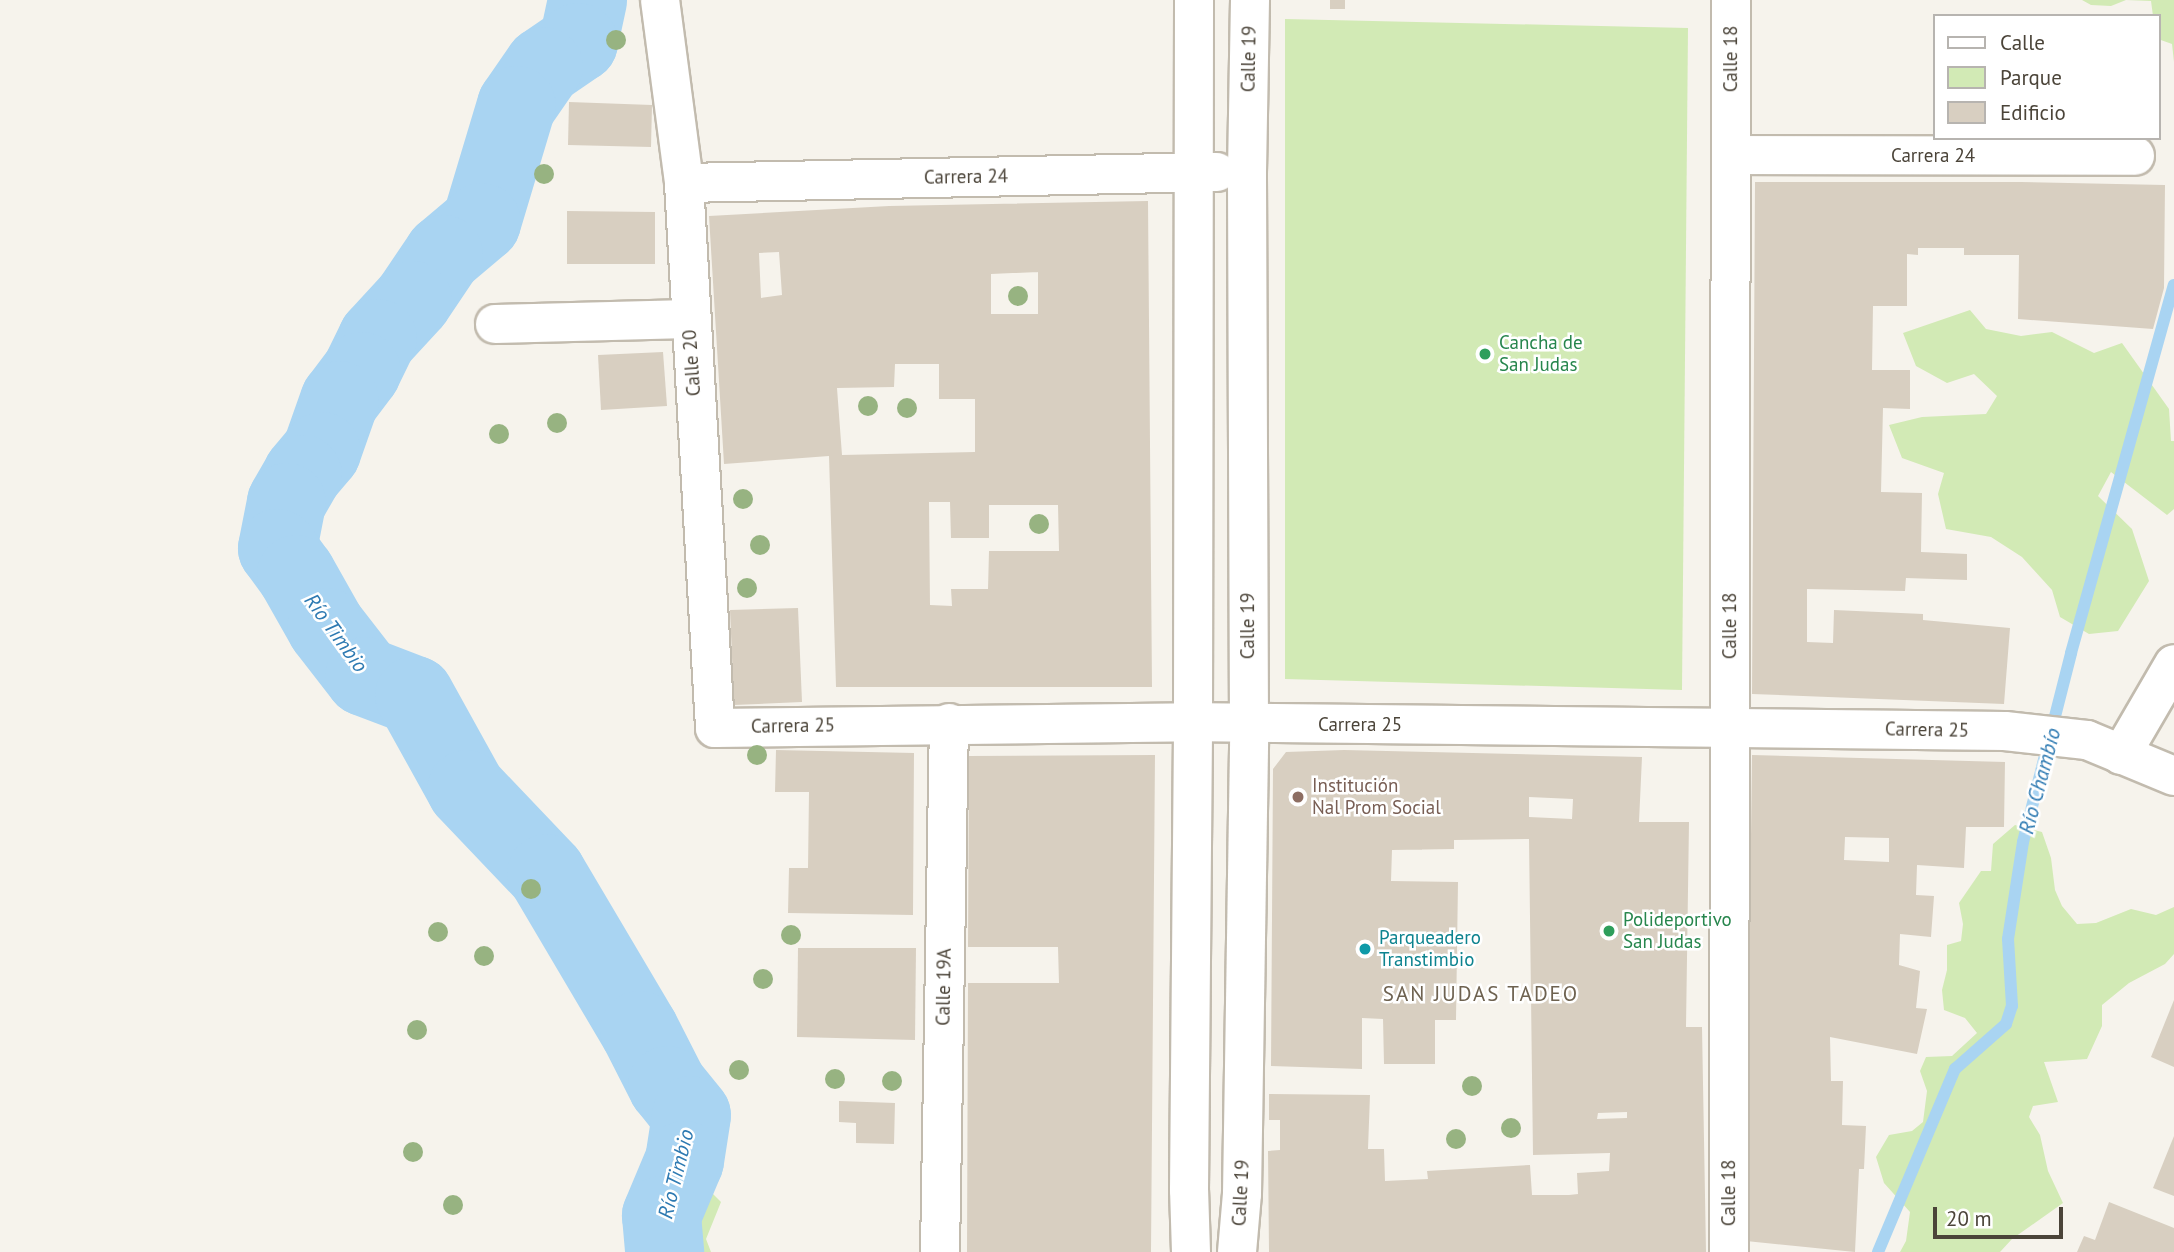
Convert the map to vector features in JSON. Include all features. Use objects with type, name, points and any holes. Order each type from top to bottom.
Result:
[{"type":"street","name":"Calle 20","points":[[660,0],[684,183],[715,728]]},
{"type":"street","points":[[1191,1252],[1189,1190],[1194,0]]},
{"type":"street","name":"Calle 19","points":[[1237,1252],[1242,1194],[1248,724],[1247,173],[1251,0]]},
{"type":"street","name":"Calle 18","points":[[1729,1252],[1731,0]]},
{"type":"street","name":"Carrera 24","points":[[1731,155],[2135,156]]},
{"type":"street","name":"Carrera 24","points":[[684,183],[1247,173]]},
{"type":"street","points":[[495,324],[690,319]]},
{"type":"street","points":[[2121,755],[2174,664]]},
{"type":"street","name":"Carrera 25","points":[[715,728],[1193,722],[2005,731],[2087,740],[2174,776]]},
{"type":"street","name":"Calle 19A","points":[[940,1252],[949,723]]},
{"type":"green space","points":[[2082,0],[2126,0],[2111,6],[2091,5]]},
{"type":"green space","points":[[2126,0],[2174,0],[2174,62],[2172,44],[2160,40],[2160,14],[2153,14],[2151,1]]},
{"type":"green space","name":"Cancha de San Judas","points":[[1285,19],[1688,28],[1682,690],[1285,679]]},
{"type":"green space","points":[[1970,310],[1986,329],[2021,336],[2052,332],[2094,353],[2122,343],[2169,409],[2171,441],[2174,441],[2174,509],[2167,515],[2111,472],[2098,496],[2132,529],[2149,581],[2118,631],[2089,634],[2060,617],[2052,590],[2022,557],[1991,537],[1946,529],[1938,494],[1944,473],[1902,458],[1889,425],[1922,417],[1986,414],[1997,396],[1974,374],[1947,383],[1916,366],[1903,333]]},
{"type":"green space","points":[[2015,825],[2042,832],[2051,858],[2055,890],[2062,906],[2077,924],[2096,923],[2131,909],[2156,915],[2174,907],[2174,954],[2165,964],[2129,983],[2102,1005],[2102,1026],[2087,1059],[2044,1062],[2058,1102],[2033,1106],[2029,1117],[2040,1135],[2048,1171],[2063,1203],[2012,1239],[2000,1252],[1900,1252],[1906,1241],[1910,1212],[1884,1183],[1876,1157],[1889,1135],[1912,1131],[1923,1122],[1927,1091],[1920,1071],[1926,1057],[1952,1056],[1977,1033],[1965,1018],[1944,1010],[1942,990],[1947,970],[1947,945],[1961,941],[1963,924],[1959,903],[1981,871],[1991,871],[1993,844]]},
{"type":"green space","points":[[694,1175],[721,1202],[706,1239],[711,1252],[673,1252],[676,1203]]},
{"type":"building","points":[[1330,0],[1345,0],[1345,9],[1330,9]]},
{"type":"building","points":[[569,102],[652,105],[651,147],[568,145]]},
{"type":"building","points":[[1755,182],[2165,185],[2164,288],[2153,329],[2018,319],[2019,255],[1964,255],[1964,248],[1918,248],[1918,255],[1907,254],[1907,306],[1873,306],[1872,370],[1910,370],[1910,409],[1883,408],[1881,492],[1922,493],[1921,552],[1967,554],[1967,580],[1906,578],[1905,591],[1807,589],[1807,642],[1833,643],[1834,610],[1923,614],[1923,620],[2010,628],[2004,704],[1752,694]]},
{"type":"building","points":[[1148,201],[1152,687],[836,687],[829,456],[724,464],[709,216],[889,206]],"holes":[[[779,252],[782,295],[761,298],[759,253]],[[1038,272],[1038,314],[991,314],[991,274]],[[895,364],[939,364],[939,399],[975,399],[975,452],[842,455],[837,388],[894,387]],[[929,502],[950,502],[951,538],[989,538],[989,505],[1058,505],[1059,551],[989,551],[988,589],[951,589],[952,606],[930,605]]]},
{"type":"building","points":[[567,211],[655,212],[655,264],[567,264]]},
{"type":"building","points":[[663,352],[667,406],[601,410],[598,355]]},
{"type":"building","points":[[798,608],[802,702],[734,705],[730,610]]},
{"type":"building","points":[[776,750],[914,753],[913,915],[788,913],[789,868],[808,868],[809,792],[775,792]]},
{"type":"building","points":[[1344,750],[1642,757],[1639,822],[1689,822],[1686,1027],[1702,1027],[1706,1252],[1269,1252],[1268,1151],[1280,1150],[1280,1120],[1269,1120],[1269,1094],[1370,1095],[1368,1149],[1384,1149],[1385,1181],[1428,1179],[1427,1171],[1530,1165],[1532,1195],[1578,1194],[1577,1173],[1609,1171],[1610,1153],[1533,1155],[1529,839],[1454,840],[1454,849],[1392,850],[1391,881],[1458,882],[1456,1020],[1435,1020],[1435,1064],[1384,1064],[1383,1019],[1362,1018],[1362,1069],[1271,1066],[1273,769],[1286,752]],"holes":[[[1529,797],[1573,799],[1572,819],[1529,817]],[[1627,1112],[1627,1118],[1597,1119],[1598,1113]]]},
{"type":"building","points":[[1155,755],[1151,1252],[967,1252],[968,983],[1059,983],[1058,947],[968,947],[969,756]]},
{"type":"building","points":[[1752,755],[2005,762],[2004,827],[1966,827],[1964,868],[1917,865],[1916,895],[1934,896],[1931,937],[1900,934],[1899,965],[1920,971],[1916,1008],[1927,1009],[1917,1054],[1830,1037],[1831,1081],[1843,1081],[1842,1125],[1866,1126],[1864,1169],[1859,1169],[1855,1252],[1746,1241]],"holes":[[[1845,837],[1889,838],[1889,862],[1844,860]]]},
{"type":"building","points":[[798,948],[916,948],[915,1040],[797,1037]]},
{"type":"building","points":[[2174,1000],[2174,1067],[2151,1057]]},
{"type":"building","points":[[839,1101],[895,1103],[894,1144],[856,1143],[856,1123],[839,1122]]},
{"type":"building","points":[[2174,1136],[2174,1196],[2153,1188]]},
{"type":"building","points":[[2109,1202],[2174,1228],[2174,1252],[2077,1252],[2084,1236],[2095,1240]]},
{"type":"waterway","name":"Río Timbio","points":[[587,0],[578,42],[543,66],[516,105],[481,222],[443,254],[412,300],[377,338],[361,371],[339,400],[321,451],[302,474],[286,502],[277,548],[296,574],[326,627],[364,676],[414,695],[466,789],[546,873],[639,1030],[667,1085],[691,1115],[684,1160],[661,1215],[664,1252]]},
{"type":"waterway","name":"Río Chambío","points":[[1878,1252],[1955,1069],[2006,1024],[2012,1006],[2008,939],[2023,842],[2071,653],[2174,285]]},
{"type":"place","name":"Cancha de San Judas","points":[[1485,354]]},
{"type":"place","name":"Institución Nal Prom Social","points":[[1298,797]]},
{"type":"place","name":"Polideportivo San Judas","points":[[1609,931]]},
{"type":"place","name":"Parqueadero Transtimbio","points":[[1365,949]]},
{"type":"district","name":"SAN JUDAS TADEO","points":[[1481,994]]}]
